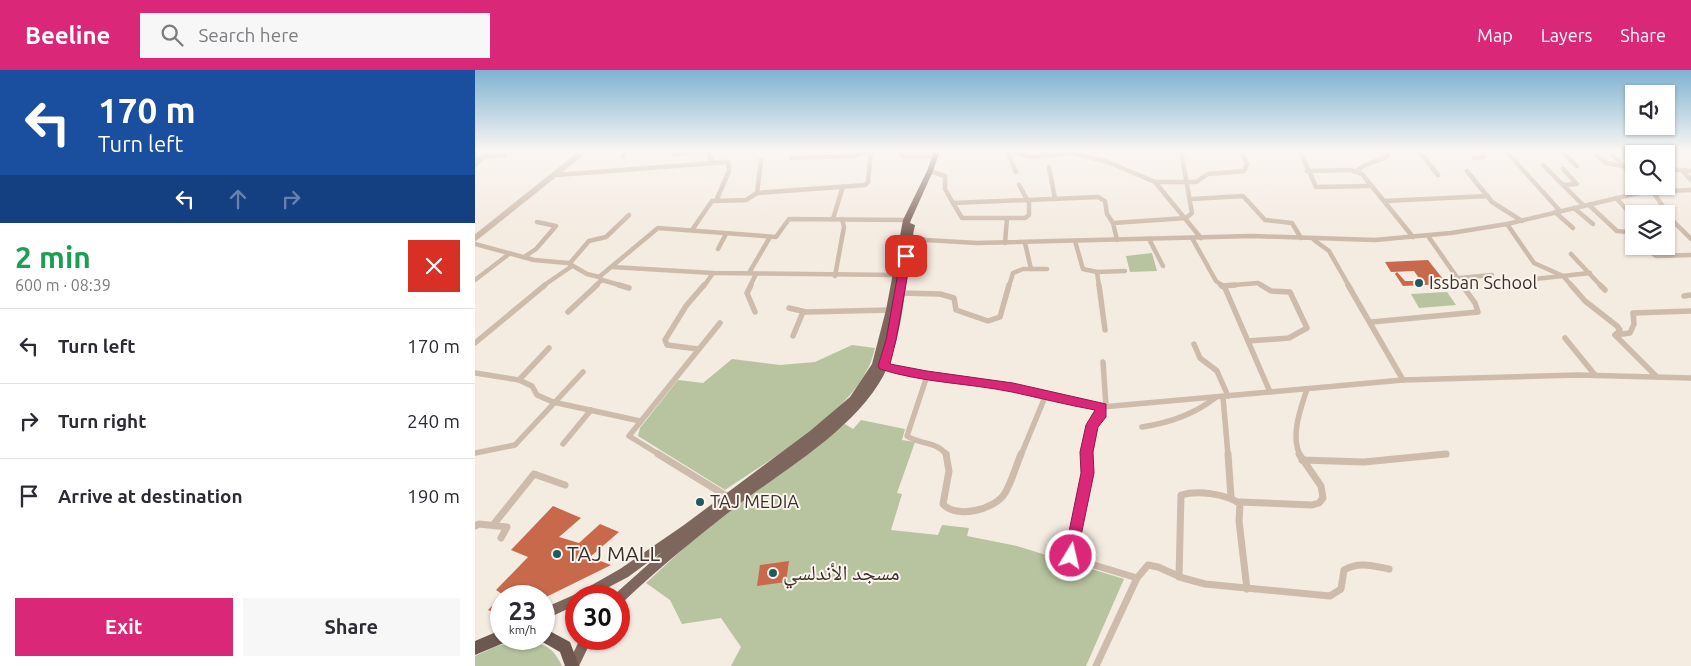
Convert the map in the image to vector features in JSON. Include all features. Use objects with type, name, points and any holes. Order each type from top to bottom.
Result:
[{"type":"highway","points":[[475,648],[490,641]]},
{"type":"highway","points":[[555,641],[565,647],[573,666]]},
{"type":"main road","points":[[630,589],[694,534],[815,437],[853,399],[880,366],[891,340],[899,294],[907,220],[929,179]]},
{"type":"main road","points":[[880,366],[896,275],[906,236],[930,179]]},
{"type":"main road","points":[[600,585],[655,552],[728,497],[815,437]]},
{"type":"main road","points":[[573,666],[581,650]]},
{"type":"street","points":[[475,238],[551,179]]},
{"type":"street","points":[[717,201],[725,179]]},
{"type":"street","points":[[757,193],[760,183],[758,179]]},
{"type":"street","points":[[692,230],[711,202],[746,200],[757,193],[867,184],[868,179]]},
{"type":"street","points":[[945,179],[945,189],[962,218],[1025,218],[1029,215],[1028,200],[1019,185]]},
{"type":"street","points":[[1051,179],[1055,199]]},
{"type":"street","points":[[1148,179],[1155,182],[1186,183],[1203,179]]},
{"type":"street","points":[[1113,223],[1186,218],[1193,212],[1192,199],[1185,179]]},
{"type":"street","points":[[1311,179],[1314,185],[1320,188],[1370,186]]},
{"type":"street","points":[[1366,179],[1370,186],[1413,237]]},
{"type":"street","points":[[1474,179],[1499,206],[1522,221]]},
{"type":"street","points":[[1530,179],[1573,228]]},
{"type":"street","points":[[1557,179],[1617,231],[1625,232]]},
{"type":"street","points":[[1563,185],[1577,184],[1572,179]]},
{"type":"street","points":[[1155,182],[1201,238]]},
{"type":"street","points":[[833,219],[843,186]]},
{"type":"street","points":[[1675,190],[1691,190]]},
{"type":"street","points":[[906,236],[949,242],[1005,243],[1252,236],[1333,240],[1413,237],[1507,224],[1632,195]]},
{"type":"street","points":[[1657,195],[1673,221],[1691,239]]},
{"type":"street","points":[[1192,199],[1243,196],[1265,220],[1292,223],[1301,238]]},
{"type":"street","points":[[1384,201],[1488,196]]},
{"type":"street","points":[[953,203],[1101,198],[1105,201],[1107,214],[1113,223],[1117,240]]},
{"type":"street","points":[[1616,198],[1625,208]]},
{"type":"street","points":[[1574,208],[1593,224]]},
{"type":"street","points":[[475,343],[535,292],[571,265],[589,242],[606,237],[629,214]]},
{"type":"street","points":[[1005,243],[1007,218]]},
{"type":"street","points":[[568,312],[612,267],[658,228],[770,237],[778,236],[785,221],[789,219],[907,220]]},
{"type":"street","points":[[835,276],[844,227],[842,219]]},
{"type":"street","points":[[524,257],[536,249],[555,226],[537,222]]},
{"type":"street","points":[[1507,224],[1534,263],[1563,276],[1585,301],[1617,326],[1620,330],[1615,336]]},
{"type":"street","points":[[718,249],[726,234]]},
{"type":"street","points":[[1372,322],[1477,313],[1479,311],[1459,278],[1428,236]]},
{"type":"street","points":[[749,273],[770,237]]},
{"type":"street","points":[[1192,238],[1216,281],[1222,286],[1249,341],[1270,392]]},
{"type":"street","points":[[1149,239],[1163,266]]},
{"type":"street","points":[[1313,239],[1329,251],[1372,322],[1403,380]]},
{"type":"street","points":[[1329,251],[1333,240]]},
{"type":"street","points":[[1075,241],[1083,269],[1097,272],[1125,270]]},
{"type":"street","points":[[1025,243],[1031,269]]},
{"type":"street","points":[[475,244],[492,247],[509,254],[571,265],[584,273],[629,288]]},
{"type":"street","points":[[475,280],[509,254]]},
{"type":"street","points":[[1571,254],[1605,290]]},
{"type":"street","points":[[1655,255],[1691,255]]},
{"type":"street","points":[[612,267],[713,273],[835,276],[896,275]]},
{"type":"street","points":[[899,294],[945,294],[954,298],[956,310],[994,321],[1000,316],[1013,273],[1019,270],[1047,269]]},
{"type":"street","points":[[1097,272],[1105,330]]},
{"type":"street","points":[[698,349],[667,345],[665,340],[686,306],[695,298],[713,273]]},
{"type":"street","points":[[1535,279],[1590,273]]},
{"type":"street","points":[[755,312],[747,292],[756,274]]},
{"type":"street","points":[[1459,278],[1492,275]]},
{"type":"street","points":[[1222,286],[1258,283],[1271,291],[1290,292],[1307,328],[1289,338],[1249,341]]},
{"type":"street","points":[[1684,296],[1691,295]]},
{"type":"street","points":[[789,308],[803,312],[890,310]]},
{"type":"street","points":[[1615,336],[1630,333],[1634,324],[1633,314],[1691,311]]},
{"type":"street","points":[[793,336],[803,312]]},
{"type":"street","points":[[720,323],[640,421],[630,437],[728,497]]},
{"type":"street","points":[[1615,336],[1657,376]]},
{"type":"street","points":[[1565,338],[1595,375]]},
{"type":"street","points":[[1194,344],[1200,358],[1217,371],[1226,396],[1231,497]]},
{"type":"street","points":[[519,380],[549,348]]},
{"type":"street","points":[[1103,362],[1104,407],[1100,417],[1092,425],[1087,452],[1087,473],[1070,553],[1074,559],[1137,578]]},
{"type":"street","points":[[880,366],[927,376],[1013,388],[1045,397],[1104,407],[1403,380],[1595,375],[1691,378]]},
{"type":"street","points":[[475,453],[515,445],[553,402],[583,372]]},
{"type":"street","points":[[475,373],[519,380],[532,386],[537,395],[553,402],[640,421]]},
{"type":"street","points":[[927,376],[907,436],[935,444],[946,455],[950,469],[943,504],[945,508],[953,512],[980,509],[996,502],[1004,495],[1045,397]]},
{"type":"street","points":[[1179,577],[1181,495],[1188,493],[1231,497],[1239,502],[1308,505],[1319,503],[1324,496],[1323,490],[1302,460],[1297,447],[1298,423],[1307,389]]},
{"type":"street","points":[[1142,428],[1171,422],[1204,408],[1215,398]]},
{"type":"street","points":[[563,444],[591,410]]},
{"type":"street","points":[[1302,460],[1364,462],[1446,454]]},
{"type":"street","points":[[493,525],[534,474],[565,484]]},
{"type":"street","points":[[1239,502],[1239,520],[1247,589]]},
{"type":"street","points":[[475,526],[479,524],[507,527],[501,538]]},
{"type":"street","points":[[1096,666],[1144,567],[1153,565],[1179,577],[1247,589],[1330,596],[1338,594],[1342,589],[1344,570],[1348,567],[1354,565],[1389,568]]},
{"type":"green space","points":[[1152,253],[1157,271],[1130,272],[1126,256]]},
{"type":"green space","points":[[1447,292],[1456,305],[1419,308],[1411,294]]},
{"type":"green space","points":[[852,345],[875,348],[871,362],[856,388],[841,405],[803,437],[725,490],[638,436],[640,428],[678,380],[703,383],[732,359],[780,365],[815,362]]},
{"type":"green space","points":[[861,420],[905,429],[902,440],[915,442],[897,493],[902,494],[891,530],[938,535],[942,525],[969,528],[967,536],[1017,546],[1124,579],[1086,666],[731,666],[741,647],[721,618],[682,624],[670,600],[646,583],[696,537],[845,424],[853,429]]},
{"type":"green space","points":[[490,649],[551,650],[562,666],[475,666],[475,656]]},
{"type":"building","points":[[1428,260],[1447,284],[1403,286],[1395,274],[1397,272],[1405,281],[1421,281],[1414,271],[1391,272],[1385,262]]},
{"type":"building","name":"TAJ MALL","points":[[553,506],[581,518],[559,537],[579,543],[600,524],[619,532],[590,557],[611,565],[570,585],[565,585],[565,588],[555,593],[555,585],[501,585],[528,557],[511,550]]},
{"type":"building","name":"مسجد الأندلسي","points":[[789,561],[786,582],[757,586],[760,565]]},
{"type":"place","name":"Issban School","points":[[1419,283]]},
{"type":"place","name":"TAJ MEDIA","points":[[700,502]]},
{"type":"place","name":"TAJ MALL","points":[[557,554]]},
{"type":"place","name":"مسجد الأندلسي","points":[[773,573]]},
{"type":"route","points":[[906,256],[891,340],[884,366],[927,376],[1013,388],[1045,397],[1101,407],[1100,417],[1092,425],[1087,452],[1088,467],[1070,553],[1071,556]]}]
